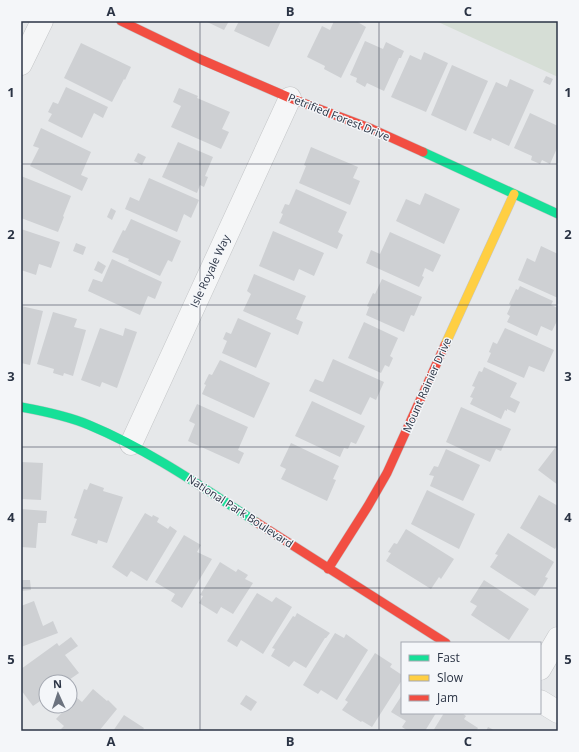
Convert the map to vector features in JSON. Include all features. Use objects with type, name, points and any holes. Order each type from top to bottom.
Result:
[{"type":"street","points":[[21,64],[42,21]]},
{"type":"street","name":"Petrified Forest Drive","points":[[120,21],[202,60],[290,98],[372,129],[558,214]]},
{"type":"street","name":"Isle Royale Way","points":[[131,444],[290,98]]},
{"type":"street","name":"Mount Rainier Drive","points":[[328,570],[387,473],[514,194]]},
{"type":"street","name":"National Park Boulevard","points":[[21,407],[87,424],[131,444],[173,468],[328,570],[444,642]]},
{"type":"street","points":[[541,667],[558,638]]},
{"type":"street","points":[[541,702],[558,712]]},
{"type":"shaded area","points":[[436,21],[558,21],[558,77]]},
{"type":"building","points":[[205,21],[229,21],[224,30]]},
{"type":"building","points":[[239,21],[281,21],[269,47],[234,31]]},
{"type":"building","points":[[334,21],[356,21],[366,27],[341,78],[324,69],[325,66],[307,57],[322,26],[330,30]]},
{"type":"building","points":[[365,41],[383,49],[386,42],[404,51],[401,58],[399,58],[384,91],[367,83],[365,87],[356,82],[357,78],[350,75]]},
{"type":"building","points":[[81,43],[131,67],[112,102],[64,78]]},
{"type":"building","points":[[424,52],[448,63],[426,112],[391,97],[410,55],[421,60]]},
{"type":"building","points":[[452,65],[488,81],[466,131],[431,115]]},
{"type":"building","points":[[546,76],[553,79],[550,85],[543,82]]},
{"type":"building","points":[[510,79],[534,90],[509,146],[492,138],[491,141],[473,133],[496,82],[507,87]]},
{"type":"building","points":[[66,87],[108,107],[103,118],[94,113],[82,138],[48,121],[52,114],[48,112],[53,102],[58,104]]},
{"type":"building","points":[[179,88],[198,96],[197,98],[230,112],[222,129],[229,132],[221,149],[171,127],[181,106],[173,102]]},
{"type":"building","points":[[530,113],[558,126],[558,146],[550,164],[542,160],[540,164],[531,160],[532,156],[514,148]]},
{"type":"building","points":[[41,128],[91,152],[81,175],[88,178],[82,191],[30,166],[39,148],[33,146]]},
{"type":"building","points":[[178,142],[213,157],[205,176],[208,177],[204,187],[200,185],[197,193],[162,177]]},
{"type":"building","points":[[311,147],[358,167],[353,178],[360,181],[350,205],[299,183],[306,166],[304,165]]},
{"type":"building","points":[[138,153],[146,157],[142,165],[134,161]]},
{"type":"building","points":[[21,176],[71,196],[58,232],[21,218]]},
{"type":"building","points":[[149,178],[199,200],[191,218],[184,214],[177,232],[125,209],[130,197],[139,201]]},
{"type":"building","points":[[296,189],[347,212],[338,232],[343,235],[337,249],[279,223],[285,204],[289,205]]},
{"type":"building","points":[[425,193],[460,209],[444,244],[396,221],[406,199],[420,205]]},
{"type":"building","points":[[111,208],[116,211],[112,220],[107,217]]},
{"type":"building","points":[[131,219],[181,241],[172,262],[168,260],[160,276],[128,261],[129,259],[112,252],[123,230],[125,231]]},
{"type":"building","points":[[21,229],[60,242],[51,268],[39,264],[36,275],[21,270]]},
{"type":"building","points":[[273,231],[324,253],[314,276],[299,269],[294,281],[259,266]]},
{"type":"building","points":[[390,232],[441,255],[433,272],[425,268],[422,276],[424,277],[419,287],[366,263],[371,250],[380,254]]},
{"type":"building","points":[[76,243],[86,247],[83,255],[73,251]]},
{"type":"building","points":[[541,246],[558,254],[558,298],[518,280],[527,258],[535,262]]},
{"type":"building","points":[[112,259],[162,282],[155,299],[148,296],[140,315],[88,291],[93,279],[102,282]]},
{"type":"building","points":[[98,261],[106,266],[102,274],[94,270]]},
{"type":"building","points":[[254,274],[306,296],[296,319],[303,322],[298,335],[243,311],[251,294],[247,291]]},
{"type":"building","points":[[382,279],[422,297],[414,316],[411,315],[404,332],[366,315],[369,307],[367,306]]},
{"type":"building","points":[[520,286],[553,301],[551,305],[558,308],[558,319],[552,331],[541,326],[537,336],[507,322],[510,316],[507,314],[511,305],[509,304],[516,289],[518,290]]},
{"type":"building","points":[[21,306],[43,311],[30,365],[21,363]]},
{"type":"building","points":[[53,312],[77,319],[74,327],[86,330],[73,376],[64,373],[63,376],[53,373],[54,369],[37,364]]},
{"type":"building","points":[[238,318],[271,333],[256,368],[222,353],[227,341],[223,339],[226,332],[231,334]]},
{"type":"building","points":[[364,322],[398,338],[390,356],[393,358],[389,367],[385,365],[381,373],[348,358]]},
{"type":"building","points":[[100,328],[123,336],[125,328],[137,332],[117,388],[102,382],[100,387],[81,380]]},
{"type":"building","points":[[505,328],[554,350],[544,372],[529,366],[524,378],[487,362],[491,353],[489,352],[493,342],[497,344]]},
{"type":"building","points":[[333,359],[384,382],[376,400],[370,397],[361,415],[309,391],[315,379],[323,382]]},
{"type":"building","points":[[220,360],[270,383],[254,418],[202,394],[206,385],[204,384],[209,374],[212,375]]},
{"type":"building","points":[[484,367],[517,383],[510,397],[520,402],[515,413],[507,409],[507,411],[505,410],[501,419],[470,404],[473,398],[470,397],[475,387],[472,386],[479,371],[482,372]]},
{"type":"building","points":[[312,401],[365,426],[356,444],[351,442],[348,449],[344,448],[340,457],[295,436]]},
{"type":"building","points":[[197,404],[248,427],[238,450],[244,453],[239,464],[188,441],[195,424],[189,421]]},
{"type":"building","points":[[461,407],[511,429],[501,451],[496,449],[490,462],[446,442]]},
{"type":"building","points":[[291,443],[339,466],[333,479],[336,480],[327,501],[281,479],[286,469],[280,466]]},
{"type":"building","points":[[558,444],[558,485],[538,470]]},
{"type":"building","points":[[446,449],[480,465],[463,501],[430,486],[434,476],[429,475],[434,466],[438,467]]},
{"type":"building","points":[[21,462],[43,463],[41,500],[21,499]]},
{"type":"building","points":[[90,483],[104,488],[103,491],[123,497],[107,543],[98,540],[97,544],[71,535],[77,519],[74,518],[84,489],[87,490]]},
{"type":"building","points":[[427,490],[475,514],[459,549],[411,524]]},
{"type":"building","points":[[539,495],[558,506],[558,544],[555,549],[520,528]]},
{"type":"building","points":[[21,509],[47,511],[46,523],[38,523],[36,548],[21,547]]},
{"type":"building","points":[[145,513],[152,517],[153,515],[159,518],[157,522],[168,529],[170,526],[177,531],[147,581],[131,571],[127,577],[112,567]]},
{"type":"building","points":[[406,529],[454,559],[441,579],[439,577],[431,589],[386,561],[391,553],[388,552],[394,543],[397,544]]},
{"type":"building","points":[[508,533],[554,562],[545,577],[548,578],[535,596],[490,567],[498,555],[495,554]]},
{"type":"building","points":[[184,535],[201,545],[197,552],[212,559],[182,608],[171,601],[175,594],[155,582]]},
{"type":"building","points":[[220,562],[236,572],[238,569],[248,575],[245,579],[253,583],[233,614],[221,607],[217,614],[199,603],[203,596],[200,595]]},
{"type":"building","points":[[21,580],[30,580],[31,590],[21,591]]},
{"type":"building","points":[[484,580],[529,609],[509,640],[471,615],[477,606],[470,602]]},
{"type":"building","points":[[257,593],[272,602],[276,597],[292,607],[263,654],[241,640],[237,647],[227,641]]},
{"type":"building","points":[[34,601],[43,626],[53,621],[58,633],[21,647],[21,606]]},
{"type":"building","points":[[297,613],[330,633],[325,638],[306,668],[294,661],[289,667],[271,656],[275,649],[272,648],[293,616],[295,617]]},
{"type":"building","points":[[335,633],[344,638],[346,634],[368,650],[337,700],[321,690],[318,694],[303,685]]},
{"type":"building","points":[[71,637],[78,646],[65,655],[79,673],[38,674],[38,703],[33,706],[21,690],[21,669],[57,643],[59,646]]},
{"type":"building","points":[[375,653],[392,664],[390,667],[401,674],[401,682],[372,727],[342,710],[348,702],[345,700]]},
{"type":"building","points":[[93,689],[117,709],[99,731],[63,731],[61,729],[64,726],[56,719],[61,714],[78,714],[78,699],[82,702]]},
{"type":"building","points":[[246,695],[257,702],[251,711],[240,704]]},
{"type":"building","points":[[401,697],[401,714],[435,714],[425,731],[408,731],[402,727],[406,721],[391,712]]},
{"type":"building","points":[[443,714],[463,714],[466,716],[464,719],[478,728],[476,731],[433,731]]},
{"type":"building","points":[[124,715],[144,728],[142,731],[113,731]]},
{"type":"building","points":[[488,727],[492,729],[494,731],[486,731]]},
{"type":"traffic: fast","points":[[423,152],[558,214]]},
{"type":"traffic: fast","points":[[21,407],[73,419],[111,435],[154,457],[256,522]]},
{"type":"traffic: slow","points":[[445,345],[514,194]]},
{"type":"traffic: jam","points":[[121,21],[202,60],[290,98],[372,129],[423,152]]},
{"type":"traffic: jam","points":[[328,569],[387,473],[445,345]]},
{"type":"traffic: jam","points":[[256,522],[444,642]]}]
